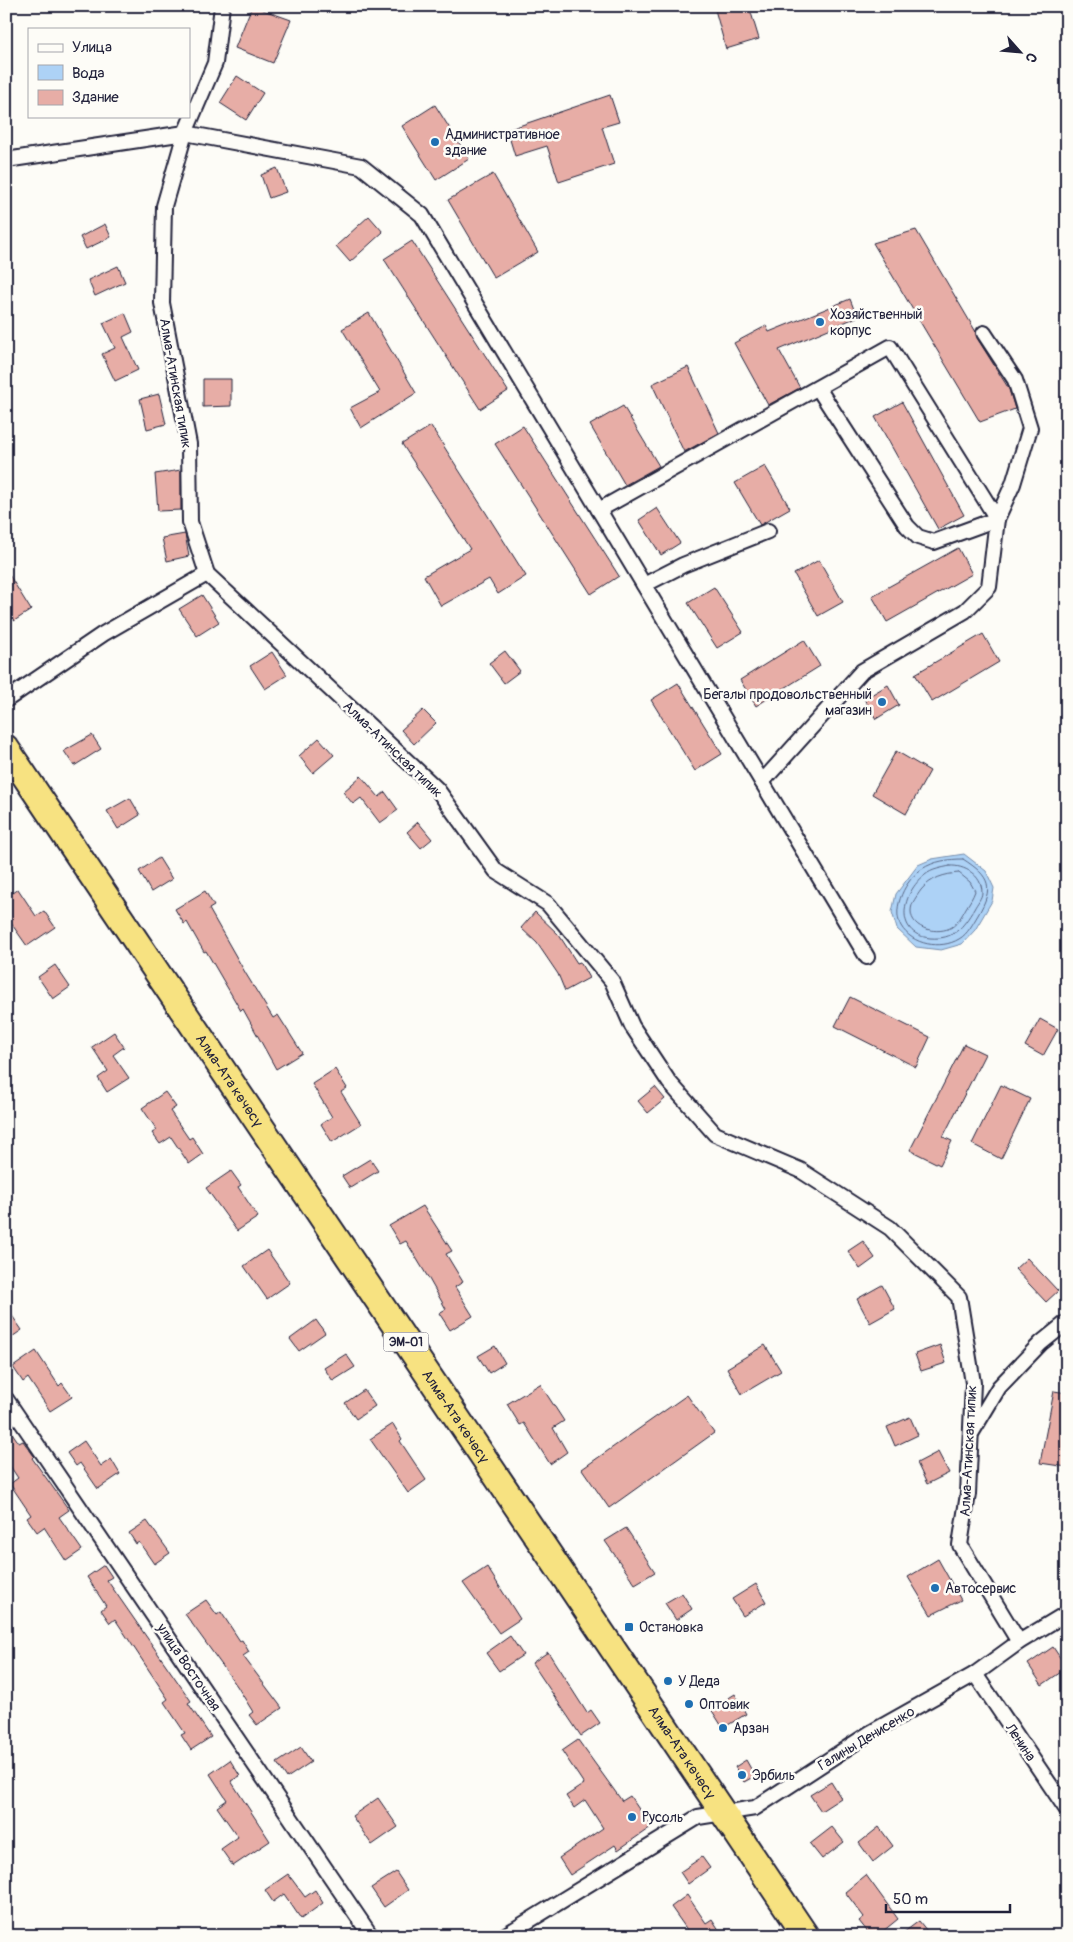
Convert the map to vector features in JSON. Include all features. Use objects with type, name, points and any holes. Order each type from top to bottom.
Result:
[{"type":"highway","name":"Алма-Ата көчөсү","points":[[6,748],[806,1936]]},
{"type":"street","name":"Алма-Атинская типик","points":[[222,6],[215,63],[185,132],[164,206],[162,303],[189,444],[190,522],[207,574],[437,789],[496,871],[548,904],[612,981],[632,1026],[670,1082],[715,1134],[800,1170],[890,1228],[959,1297],[973,1383],[968,1494],[960,1545],[1018,1642]]},
{"type":"street","points":[[6,160],[185,132],[361,166],[422,215],[867,957]]},
{"type":"street","points":[[762,782],[862,671],[964,611],[989,587],[997,519],[1013,484],[1030,428],[1015,380],[984,333]]},
{"type":"street","points":[[599,510],[890,347],[997,519]]},
{"type":"street","points":[[818,388],[907,526],[918,537],[934,542],[997,519]]},
{"type":"street","points":[[644,585],[683,565],[768,531]]},
{"type":"street","points":[[6,700],[103,634],[207,574]]},
{"type":"street","points":[[970,1434],[999,1387],[1041,1344],[1067,1322]]},
{"type":"street","name":"улица Восточная","points":[[6,1399],[370,1936]]},
{"type":"street","name":"Галины Денисенко","points":[[504,1936],[698,1817],[755,1808],[870,1733],[975,1674],[1018,1642],[1067,1613]]},
{"type":"street","name":"Ленина","points":[[975,1674],[1067,1810]]},
{"type":"water","points":[[964,854],[986,871],[994,888],[992,901],[975,930],[962,944],[941,950],[916,947],[897,929],[892,912],[896,894],[918,865],[932,859]]},
{"type":"building","points":[[252,6],[291,20],[273,63],[235,48]]},
{"type":"building","points":[[714,6],[749,6],[759,39],[726,49]]},
{"type":"building","points":[[237,76],[263,93],[246,120],[220,103]]},
{"type":"building","points":[[610,95],[619,122],[602,127],[614,164],[559,182],[547,146],[515,156],[507,130]]},
{"type":"building","name":"Административное здание","points":[[435,105],[469,159],[436,180],[402,126]]},
{"type":"building","points":[[277,168],[286,192],[269,198],[261,175]]},
{"type":"building","points":[[493,174],[538,252],[494,278],[448,200]]},
{"type":"building","points":[[369,216],[383,232],[350,262],[336,246]]},
{"type":"building","points":[[105,224],[111,237],[86,249],[80,237]]},
{"type":"building","points":[[916,230],[976,332],[977,338],[1009,389],[1015,409],[980,422],[873,243]]},
{"type":"building","points":[[412,241],[508,391],[480,409],[384,259]]},
{"type":"building","points":[[118,266],[125,282],[95,296],[88,280]]},
{"type":"building","points":[[850,299],[857,317],[779,350],[800,388],[768,405],[734,343],[766,326],[769,332]]},
{"type":"building","points":[[125,313],[133,332],[123,337],[138,370],[115,381],[102,354],[115,348],[103,323]]},
{"type":"building","points":[[369,313],[416,393],[361,428],[350,408],[380,392],[342,329]]},
{"type":"building","points":[[688,367],[719,433],[684,452],[652,384]]},
{"type":"building","points":[[203,379],[231,379],[231,406],[203,407]]},
{"type":"building","points":[[159,394],[166,424],[147,429],[140,399]]},
{"type":"building","points":[[902,402],[964,515],[938,529],[875,417]]},
{"type":"building","points":[[623,406],[659,466],[625,485],[590,425]]},
{"type":"building","points":[[431,426],[526,576],[498,594],[489,579],[441,606],[424,576],[470,549],[402,444]]},
{"type":"building","points":[[523,426],[619,576],[591,594],[495,444]]},
{"type":"building","points":[[765,466],[790,508],[760,525],[735,483]]},
{"type":"building","points":[[181,470],[181,510],[158,511],[155,474]]},
{"type":"building","points":[[657,508],[680,543],[661,555],[639,520]]},
{"type":"building","points":[[185,534],[189,556],[167,561],[162,538]]},
{"type":"building","points":[[958,548],[972,574],[887,622],[872,596]]},
{"type":"building","points":[[819,560],[843,602],[818,616],[794,574]]},
{"type":"building","points":[[6,570],[31,610],[14,621],[6,607]]},
{"type":"building","points":[[714,587],[743,632],[717,648],[688,603]]},
{"type":"building","points":[[202,595],[219,622],[197,636],[179,609]]},
{"type":"building","points":[[983,634],[999,662],[932,702],[915,674]]},
{"type":"building","points":[[804,640],[820,666],[756,706],[740,680]]},
{"type":"building","points":[[505,651],[520,671],[504,683],[489,663]]},
{"type":"building","points":[[272,652],[287,675],[265,689],[250,666]]},
{"type":"building","points":[[678,683],[722,754],[695,771],[651,700]]},
{"type":"building","name":"Бегалы продовольственный магазин","points":[[888,685],[899,705],[876,719],[864,699]]},
{"type":"building","points":[[423,710],[436,723],[414,744],[401,730]]},
{"type":"building","points":[[92,735],[101,749],[74,766],[64,751]]},
{"type":"building","points":[[319,738],[334,755],[313,773],[299,756]]},
{"type":"building","points":[[896,751],[930,771],[906,814],[872,794]]},
{"type":"building","points":[[361,776],[379,797],[385,792],[398,810],[380,823],[361,798],[353,804],[343,792]]},
{"type":"building","points":[[130,798],[140,815],[118,829],[107,811]]},
{"type":"building","points":[[418,822],[432,839],[421,848],[407,832]]},
{"type":"building","points":[[159,858],[172,879],[151,892],[139,871]]},
{"type":"building","points":[[18,889],[36,916],[44,911],[55,927],[27,946],[6,916],[6,897]]},
{"type":"building","points":[[205,891],[214,906],[209,909],[246,974],[273,1018],[278,1015],[302,1053],[276,1069],[243,1009],[241,1011],[206,951],[204,952],[187,922],[184,924],[175,909]]},
{"type":"building","points":[[535,912],[559,935],[577,963],[580,962],[589,978],[565,991],[558,974],[537,943],[521,928]]},
{"type":"building","points":[[55,965],[70,987],[53,999],[38,977]]},
{"type":"building","points":[[850,997],[930,1037],[916,1067],[835,1026]]},
{"type":"building","points":[[1040,1019],[1058,1029],[1043,1056],[1025,1046]]},
{"type":"building","points":[[114,1032],[124,1047],[113,1055],[129,1078],[107,1092],[98,1078],[108,1071],[92,1047]]},
{"type":"building","points":[[964,1044],[985,1054],[943,1137],[952,1141],[940,1165],[910,1150]]},
{"type":"building","points":[[335,1069],[347,1088],[341,1092],[361,1124],[332,1142],[321,1124],[332,1117],[312,1084]]},
{"type":"building","points":[[1001,1085],[1030,1099],[1001,1159],[972,1144]]},
{"type":"building","points":[[655,1087],[665,1099],[648,1113],[638,1101]]},
{"type":"building","points":[[165,1092],[176,1107],[170,1111],[189,1139],[192,1137],[203,1154],[189,1164],[171,1137],[160,1144],[152,1133],[157,1130],[142,1108]]},
{"type":"building","points":[[370,1159],[378,1171],[350,1188],[342,1176]]},
{"type":"building","points":[[231,1171],[241,1185],[238,1187],[258,1217],[237,1231],[206,1188]]},
{"type":"building","points":[[423,1206],[452,1251],[446,1254],[463,1282],[455,1287],[473,1316],[450,1330],[439,1313],[446,1309],[429,1279],[406,1241],[400,1244],[389,1226]]},
{"type":"building","points":[[863,1241],[875,1258],[860,1269],[848,1251]]},
{"type":"building","points":[[267,1250],[290,1283],[267,1299],[244,1266]]},
{"type":"building","points":[[1027,1258],[1058,1291],[1046,1302],[1015,1269]]},
{"type":"building","points":[[882,1285],[895,1309],[870,1323],[857,1299]]},
{"type":"building","points":[[6,1307],[22,1330],[6,1341]]},
{"type":"building","points":[[316,1320],[325,1333],[299,1351],[290,1339]]},
{"type":"building","points":[[765,1345],[781,1371],[742,1394],[727,1368]]},
{"type":"building","points":[[940,1345],[946,1363],[921,1371],[915,1354]]},
{"type":"building","points":[[495,1346],[505,1363],[489,1373],[478,1356]]},
{"type":"building","points":[[36,1351],[59,1386],[62,1383],[72,1397],[50,1411],[28,1378],[23,1382],[13,1367]]},
{"type":"building","points":[[346,1354],[355,1367],[333,1381],[324,1368]]},
{"type":"building","points":[[540,1384],[564,1421],[553,1428],[567,1452],[550,1464],[524,1423],[520,1425],[507,1404]]},
{"type":"building","points":[[364,1390],[375,1406],[356,1419],[345,1403]]},
{"type":"building","points":[[1054,1391],[1067,1393],[1067,1467],[1040,1463]]},
{"type":"building","points":[[687,1395],[714,1433],[609,1508],[582,1469]]},
{"type":"building","points":[[910,1417],[918,1435],[895,1446],[887,1427]]},
{"type":"building","points":[[6,1424],[19,1443],[23,1441],[34,1456],[32,1458],[69,1510],[59,1517],[82,1550],[66,1561],[44,1527],[37,1532],[27,1518],[31,1515],[10,1484],[18,1478],[6,1460]]},
{"type":"building","points":[[393,1424],[402,1439],[400,1441],[426,1480],[408,1493],[370,1439]]},
{"type":"building","points":[[84,1441],[101,1466],[111,1459],[120,1474],[98,1489],[80,1463],[76,1466],[67,1453]]},
{"type":"building","points":[[938,1452],[949,1473],[927,1484],[917,1463]]},
{"type":"building","points":[[147,1521],[170,1553],[154,1564],[139,1542],[136,1544],[129,1533]]},
{"type":"building","points":[[626,1528],[655,1572],[635,1584],[605,1541]]},
{"type":"building","name":"Автосервис","points":[[938,1559],[961,1600],[931,1615],[908,1577]]},
{"type":"building","points":[[104,1565],[112,1577],[107,1580],[191,1701],[188,1703],[211,1737],[191,1750],[181,1735],[185,1733],[164,1702],[168,1699],[115,1619],[110,1623],[101,1610],[106,1606],[87,1577]]},
{"type":"building","points":[[487,1567],[520,1619],[499,1633],[463,1583]]},
{"type":"building","points":[[756,1584],[766,1602],[743,1616],[732,1599]]},
{"type":"building","points":[[682,1593],[692,1609],[676,1620],[665,1603]]},
{"type":"building","points":[[206,1600],[217,1615],[221,1612],[240,1641],[242,1640],[249,1652],[243,1656],[282,1708],[257,1725],[249,1715],[253,1712],[237,1686],[185,1614]]},
{"type":"building","points":[[510,1636],[523,1655],[499,1671],[486,1653]]},
{"type":"building","points":[[1053,1647],[1067,1668],[1042,1685],[1028,1664]]},
{"type":"building","points":[[548,1652],[587,1713],[591,1710],[600,1723],[581,1736],[532,1663]]},
{"type":"building","points":[[735,1694],[746,1714],[723,1728],[711,1709]]},
{"type":"building","points":[[578,1740],[622,1801],[630,1796],[651,1827],[618,1850],[615,1845],[570,1875],[559,1858],[603,1828],[585,1800],[574,1808],[566,1796],[584,1784],[562,1751]]},
{"type":"building","points":[[301,1747],[311,1762],[287,1778],[277,1763]]},
{"type":"building","points":[[230,1760],[240,1776],[231,1781],[270,1841],[233,1866],[221,1849],[238,1837],[217,1807],[227,1800],[210,1774]]},
{"type":"building","points":[[746,1760],[755,1776],[744,1782],[735,1767]]},
{"type":"building","points":[[831,1782],[841,1798],[821,1811],[810,1795]]},
{"type":"building","points":[[378,1798],[398,1827],[372,1845],[352,1816]]},
{"type":"building","points":[[832,1827],[844,1842],[822,1859],[810,1844]]},
{"type":"building","points":[[879,1827],[893,1846],[873,1862],[859,1843]]},
{"type":"building","points":[[702,1857],[710,1868],[688,1884],[680,1872]]},
{"type":"building","points":[[396,1872],[408,1890],[384,1907],[371,1888]]},
{"type":"building","points":[[288,1874],[305,1897],[315,1890],[323,1903],[301,1919],[284,1894],[273,1902],[265,1890]]},
{"type":"building","points":[[866,1875],[898,1919],[877,1936],[871,1936],[859,1921],[864,1917],[845,1892]]},
{"type":"building","points":[[687,1895],[706,1923],[712,1919],[723,1936],[687,1936],[690,1934],[671,1907]]},
{"type":"building","points":[[919,1921],[931,1936],[899,1936]]},
{"type":"place","name":"Административное здание","points":[[435,142]]},
{"type":"place","name":"Хозяйственный корпус","points":[[820,322]]},
{"type":"place","name":"Бегалы продовольственный магазин","points":[[882,702]]},
{"type":"place","name":"Автосервис","points":[[935,1588]]},
{"type":"place","name":"Остановка","points":[[629,1627]]},
{"type":"place","name":"У Деда","points":[[668,1681]]},
{"type":"place","name":"Оптовик","points":[[689,1704]]},
{"type":"place","name":"Арзан","points":[[723,1728]]},
{"type":"place","name":"Эрбиль","points":[[742,1775]]},
{"type":"place","name":"Русоль","points":[[632,1817]]}]
